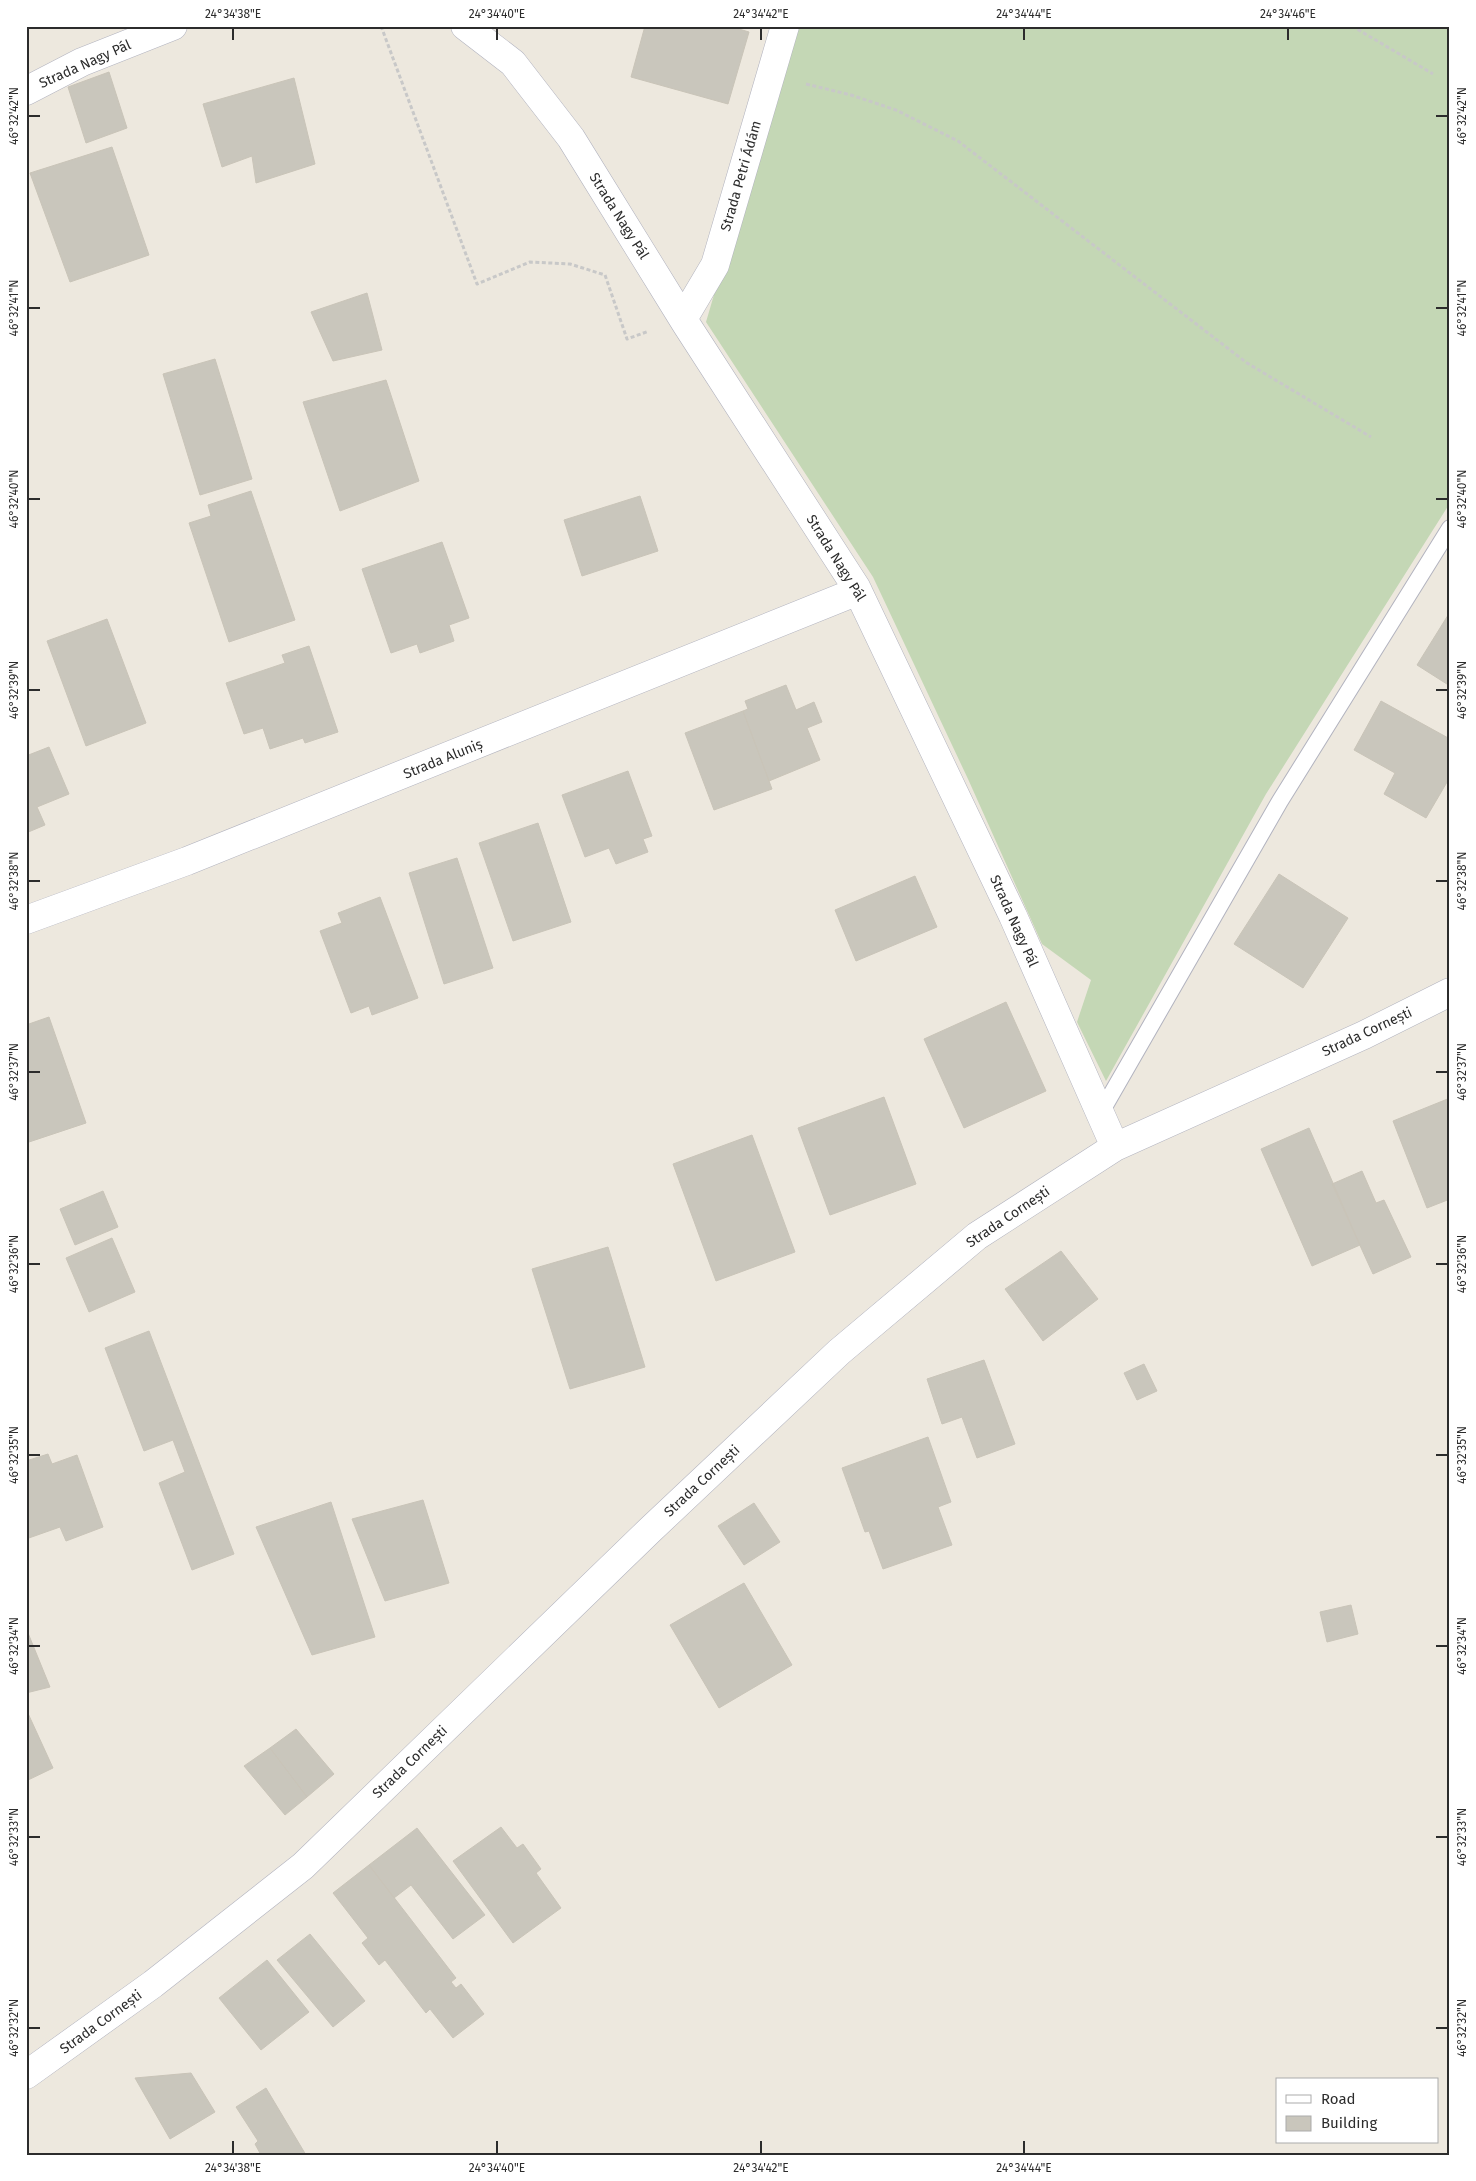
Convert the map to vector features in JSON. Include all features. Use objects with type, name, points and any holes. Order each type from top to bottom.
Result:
[{"type":"street","name":"Strada Nagy Pál","points":[[26,91],[82,62],[173,26]]},
{"type":"street","name":"Strada Nagy Pál","points":[[465,26],[512,63],[571,138],[683,319],[858,591],[1013,916],[1115,1147]]},
{"type":"street","name":"Strada Petri Ádám","points":[[683,319],[715,265],[785,26]]},
{"type":"street","name":"Strada Aluniș","points":[[26,920],[187,861],[858,591]]},
{"type":"street","name":"Strada Cornești","points":[[26,2076],[154,1984],[303,1866],[650,1530],[839,1352],[978,1236],[1115,1147],[1364,1035],[1450,992]]},
{"type":"lane","points":[[1100,1114],[1280,801],[1450,528]]},
{"type":"path","points":[[381,26],[477,284],[530,262],[570,264],[605,275],[626,339],[683,319]]},
{"type":"path","points":[[1352,26],[1433,74]]},
{"type":"path","points":[[770,75],[851,95],[896,110],[958,141],[1247,363],[1371,437]]},
{"type":"green space","points":[[793,26],[1450,26],[1450,503],[1266,794],[1106,1081],[1077,1022],[1091,980],[1042,944],[968,779],[873,577],[706,322]]},
{"type":"building","points":[[645,26],[729,26],[749,32],[728,104],[631,77]]},
{"type":"building","points":[[109,72],[127,128],[86,143],[68,87]]},
{"type":"building","points":[[294,78],[315,164],[256,183],[252,156],[222,167],[203,104]]},
{"type":"building","points":[[112,147],[149,255],[70,282],[30,173]]},
{"type":"building","points":[[367,293],[382,350],[333,361],[311,312]]},
{"type":"building","points":[[215,359],[252,479],[200,495],[163,374]]},
{"type":"building","points":[[386,380],[419,481],[340,511],[303,402]]},
{"type":"building","points":[[251,491],[295,620],[229,642],[189,523],[211,516],[208,505]]},
{"type":"building","points":[[640,496],[658,551],[582,576],[564,520]]},
{"type":"building","points":[[442,542],[469,618],[449,625],[454,641],[420,653],[417,644],[391,653],[362,569]]},
{"type":"building","points":[[1450,612],[1450,686],[1417,665]]},
{"type":"building","points":[[107,619],[146,723],[86,746],[47,641]]},
{"type":"building","points":[[309,646],[338,732],[305,743],[303,738],[270,749],[263,728],[244,734],[226,683],[285,663],[282,655]]},
{"type":"building","points":[[786,685],[796,710],[814,702],[822,722],[807,728],[820,760],[769,781],[743,711],[748,709],[745,701]]},
{"type":"building","points":[[1381,701],[1450,739],[1450,777],[1426,818],[1384,794],[1395,773],[1354,750]]},
{"type":"building","points":[[743,711],[772,789],[714,810],[685,733]]},
{"type":"building","points":[[49,747],[69,794],[37,807],[45,825],[26,833],[26,756]]},
{"type":"building","points":[[628,771],[652,836],[643,839],[648,852],[616,864],[609,848],[585,857],[562,795]]},
{"type":"building","points":[[538,823],[571,922],[513,941],[479,843]]},
{"type":"building","points":[[457,858],[493,968],[444,984],[409,873]]},
{"type":"building","points":[[1279,874],[1348,918],[1303,988],[1234,944]]},
{"type":"building","points":[[915,876],[937,927],[856,961],[835,910]]},
{"type":"building","points":[[380,897],[418,998],[372,1015],[369,1006],[351,1013],[320,931],[342,923],[338,913]]},
{"type":"building","points":[[1006,1002],[1046,1091],[964,1128],[924,1039]]},
{"type":"building","points":[[49,1017],[86,1123],[26,1143],[26,1025]]},
{"type":"building","points":[[884,1097],[916,1184],[830,1215],[798,1128]]},
{"type":"building","points":[[1450,1098],[1450,1199],[1427,1208],[1393,1121]]},
{"type":"building","points":[[1309,1128],[1360,1245],[1312,1266],[1261,1149]]},
{"type":"building","points":[[752,1135],[795,1252],[716,1281],[673,1164]]},
{"type":"building","points":[[1362,1171],[1376,1203],[1384,1200],[1411,1257],[1373,1274],[1332,1184]]},
{"type":"building","points":[[103,1191],[118,1227],[75,1245],[60,1209]]},
{"type":"building","points":[[112,1238],[135,1292],[89,1312],[66,1258]]},
{"type":"building","points":[[608,1247],[645,1367],[570,1389],[532,1269]]},
{"type":"building","points":[[1061,1251],[1098,1299],[1043,1341],[1005,1289]]},
{"type":"building","points":[[149,1331],[234,1554],[192,1570],[159,1483],[185,1472],[173,1440],[144,1451],[105,1348]]},
{"type":"building","points":[[984,1360],[1015,1444],[977,1458],[962,1417],[942,1424],[927,1379]]},
{"type":"building","points":[[1144,1364],[1157,1391],[1137,1400],[1124,1373]]},
{"type":"building","points":[[928,1437],[951,1502],[938,1507],[952,1545],[883,1569],[869,1531],[865,1532],[842,1468]]},
{"type":"building","points":[[48,1454],[52,1464],[77,1455],[103,1527],[66,1541],[60,1527],[26,1539],[26,1461]]},
{"type":"building","points":[[423,1500],[449,1583],[385,1601],[352,1519]]},
{"type":"building","points":[[331,1502],[375,1637],[312,1655],[256,1527]]},
{"type":"building","points":[[754,1503],[780,1542],[744,1565],[718,1526]]},
{"type":"building","points":[[744,1583],[792,1665],[719,1708],[670,1625]]},
{"type":"building","points":[[1351,1605],[1358,1634],[1327,1642],[1320,1612]]},
{"type":"building","points":[[28,1633],[50,1687],[26,1693],[26,1634]]},
{"type":"building","points":[[26,1709],[53,1768],[26,1781]]},
{"type":"building","points":[[296,1729],[334,1774],[307,1797],[270,1748]]},
{"type":"building","points":[[270,1748],[307,1797],[285,1815],[244,1766]]},
{"type":"building","points":[[501,1827],[517,1848],[523,1844],[541,1869],[536,1873],[561,1908],[513,1943],[453,1861]]},
{"type":"building","points":[[417,1828],[485,1915],[453,1939],[411,1885],[394,1898],[369,1865]]},
{"type":"building","points":[[369,1865],[456,1978],[451,1982],[456,1988],[461,1984],[484,2014],[453,2038],[430,2009],[426,2013],[385,1960],[379,1965],[362,1943],[368,1938],[333,1893]]},
{"type":"building","points":[[310,1934],[365,2001],[333,2027],[277,1960]]},
{"type":"building","points":[[267,1960],[309,2012],[261,2050],[219,1998]]},
{"type":"building","points":[[191,2073],[215,2112],[170,2139],[135,2078]]},
{"type":"building","points":[[266,2088],[306,2155],[261,2155],[255,2144],[258,2141],[236,2107]]}]
